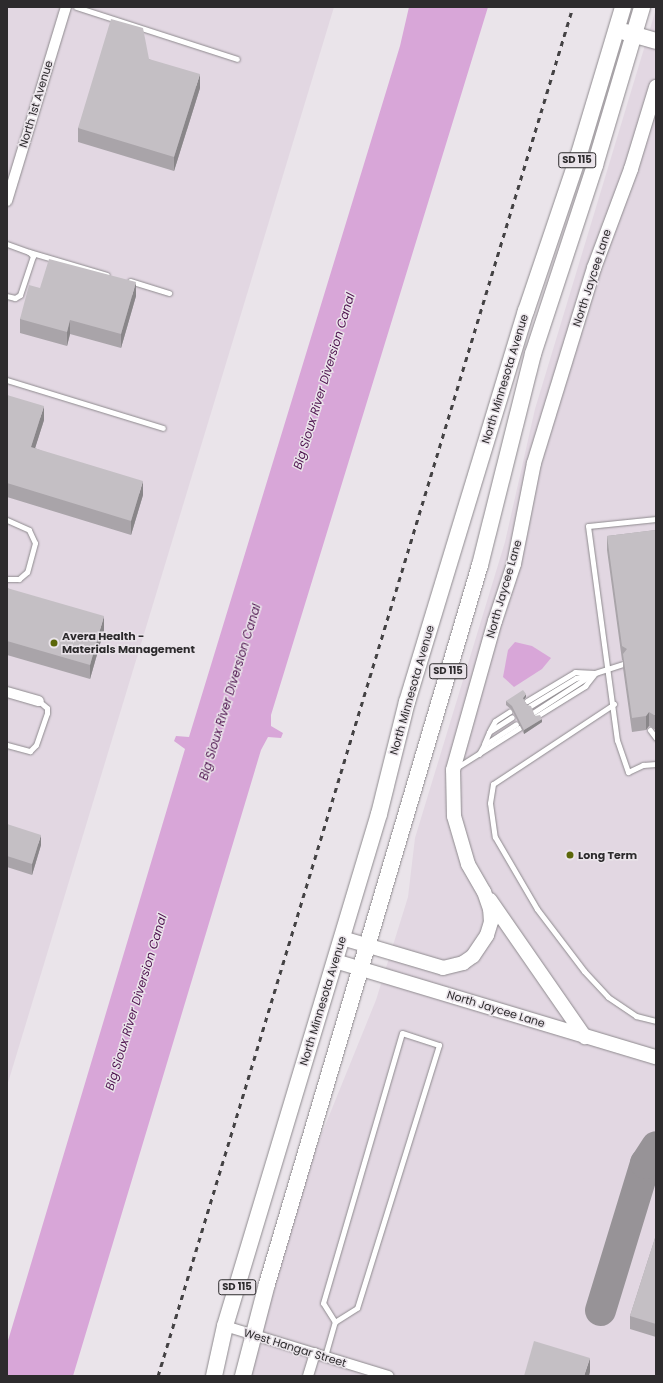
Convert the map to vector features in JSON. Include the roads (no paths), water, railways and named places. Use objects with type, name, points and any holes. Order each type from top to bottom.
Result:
[{"type":"main road","name":"North Minnesota Avenue","points":[[214,1376],[225,1326],[379,814],[407,702],[471,490],[623,7]]},
{"type":"main road","name":"North Minnesota Avenue","points":[[242,1376],[480,565],[533,354],[642,7]]},
{"type":"main road","points":[[616,29],[656,41]]},
{"type":"main road","name":"North Jaycee Lane","points":[[342,938],[443,968],[463,963],[480,947],[491,922],[490,909],[484,892],[468,864],[454,816],[453,770],[495,621],[514,564],[534,463],[594,268],[631,169],[656,87]]},
{"type":"main road","points":[[484,892],[586,1037]]},
{"type":"main road","name":"North Jaycee Lane","points":[[335,961],[656,1057]]},
{"type":"street","name":"North 1st Avenue","points":[[7,201],[66,7]]},
{"type":"street","points":[[7,692],[39,701]]},
{"type":"street","name":"West Hangar Street","points":[[225,1326],[253,1336],[389,1376]]},
{"type":"street","points":[[308,1376],[320,1355]]},
{"type":"lane","points":[[76,7],[237,59]]},
{"type":"lane","points":[[7,244],[110,276]]},
{"type":"lane","points":[[7,296],[15,298],[20,295],[33,256],[29,252]]},
{"type":"lane","points":[[125,280],[169,293]]},
{"type":"lane","points":[[7,380],[163,428]]},
{"type":"lane","points":[[656,519],[588,526],[607,669],[614,704],[617,740],[628,772],[643,765],[656,764]]},
{"type":"lane","points":[[7,520],[29,530],[35,543],[27,572],[19,579],[7,579]]},
{"type":"lane","points":[[530,706],[576,678],[623,664]]},
{"type":"lane","points":[[527,700],[575,672],[595,673]]},
{"type":"lane","points":[[536,714],[595,673]]},
{"type":"lane","points":[[7,744],[30,750],[36,745],[47,708],[39,701]]},
{"type":"lane","points":[[614,704],[493,784],[490,803],[495,837],[537,909],[584,971],[608,997],[636,1016],[656,1021]]},
{"type":"lane","points":[[479,754],[489,732],[511,715]]},
{"type":"lane","points":[[453,770],[479,754],[518,726],[484,745]]},
{"type":"lane","points":[[650,730],[656,738]]},
{"type":"lane","points":[[320,1355],[334,1322],[357,1308],[439,1045],[402,1033],[324,1303],[334,1322]]},
{"type":"water","name":"Big Sioux River Diversion Canal","points":[[409,7],[488,7],[271,715],[271,726],[283,733],[281,738],[268,737],[261,750],[73,1376],[7,1376],[7,1344],[185,749],[174,741],[176,736],[189,737],[400,46]]},
{"type":"water","points":[[515,642],[532,646],[551,658],[542,669],[514,687],[503,677],[508,650]]},
{"type":"railway","points":[[158,1376],[573,7]]},
{"type":"place","name":"Avera Health - Materials Management","points":[[54,643]]},
{"type":"place","name":"Long Term","points":[[570,855]]}]
